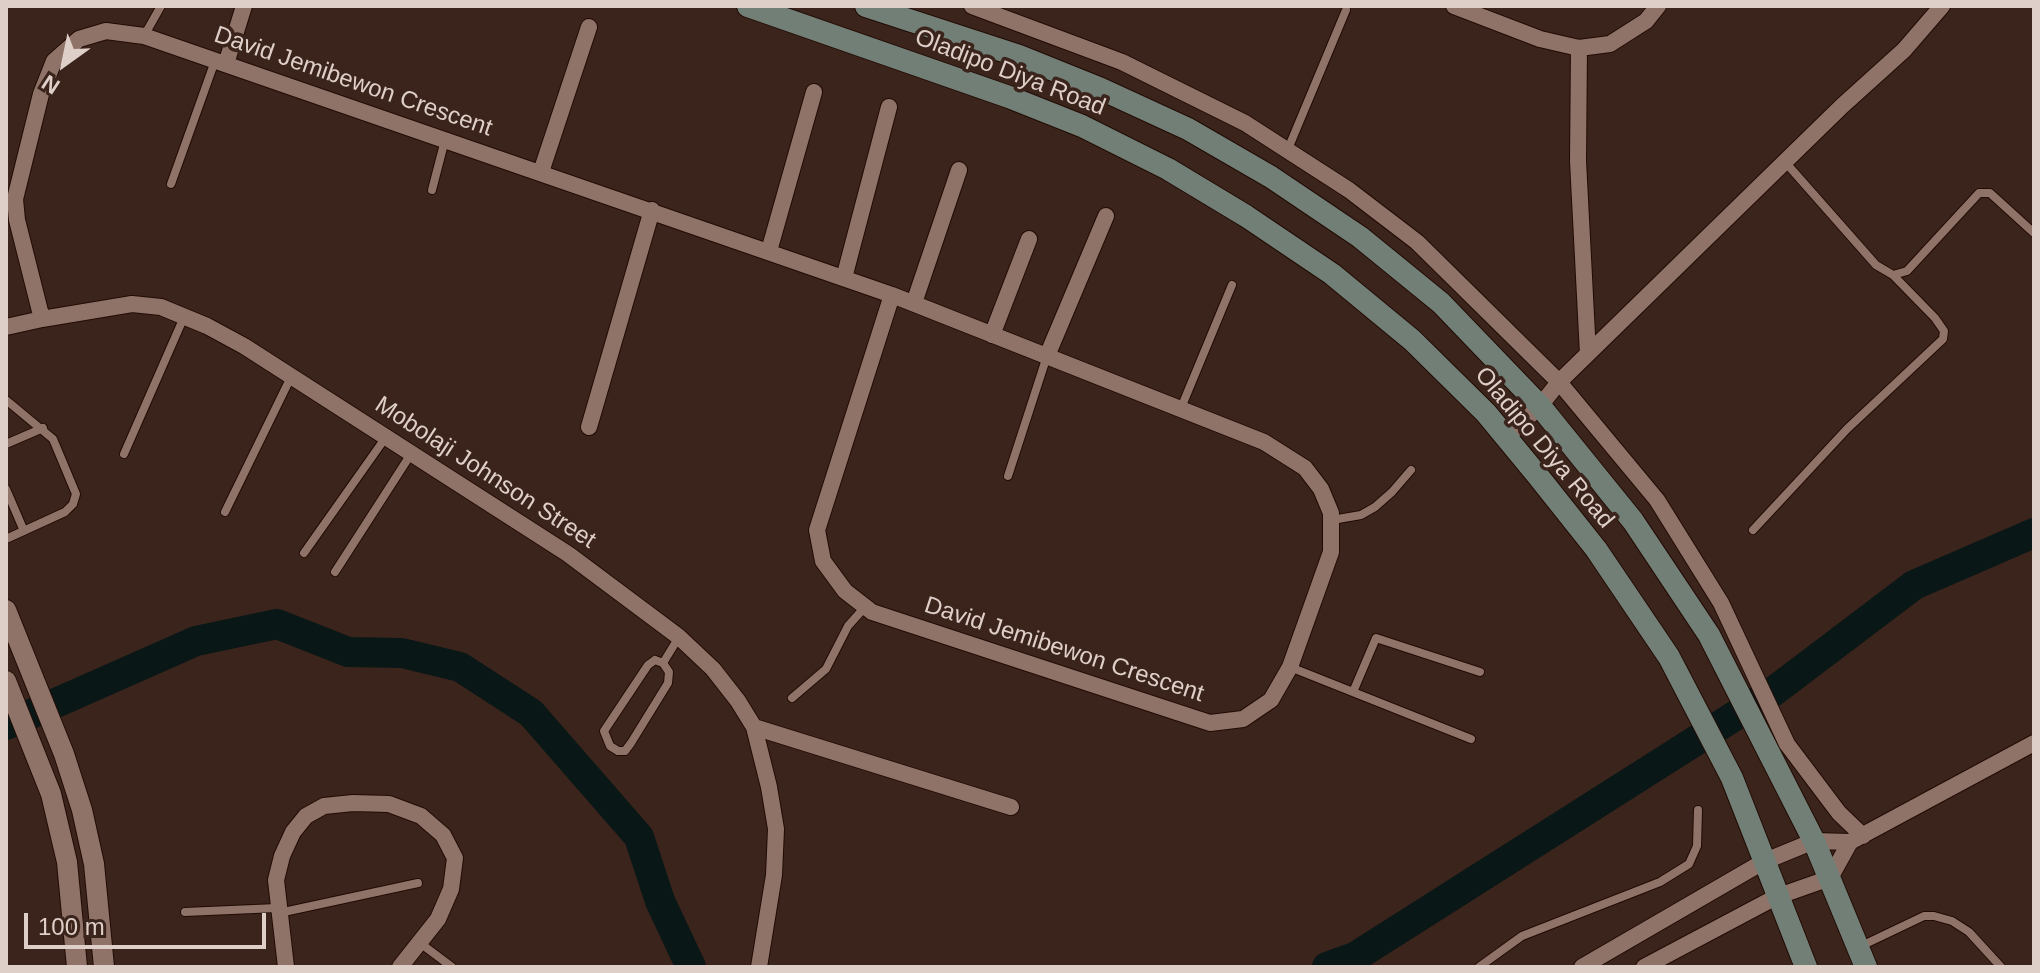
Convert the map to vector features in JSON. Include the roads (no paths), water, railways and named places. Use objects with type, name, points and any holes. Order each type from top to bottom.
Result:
[{"type":"main road","name":"Oladipo Diya Road","points":[[748,6],[1009,97],[1082,126],[1168,169],[1246,216],[1332,274],[1412,340],[1507,437],[1596,549],[1669,657],[1732,778],[1776,897],[1806,967]]},
{"type":"main road","name":"Oladipo Diya Road","points":[[866,6],[1019,56],[1188,129],[1271,177],[1360,237],[1441,303],[1540,406],[1633,521],[1709,635],[1779,749],[1862,957]]},
{"type":"street","points":[[220,62],[244,6]]},
{"type":"street","points":[[972,6],[1072,42],[1172,84],[1288,149],[1349,190],[1417,242],[1559,382],[1657,500],[1721,603],[1779,749],[1839,813],[1856,839]]},
{"type":"street","points":[[1454,6],[1540,39],[1579,48],[1610,44],[1646,21],[1658,6]]},
{"type":"street","points":[[1507,437],[1540,406],[1559,382],[1842,106],[1904,50],[1942,6]]},
{"type":"street","points":[[541,172],[589,27]]},
{"type":"street","name":"David Jemibewon Crescent","points":[[42,319],[17,220],[15,199],[41,94],[54,61],[79,39],[106,31],[144,36],[892,295],[1264,442],[1305,468],[1321,489],[1331,513],[1331,552],[1290,667],[1271,700],[1243,719],[1210,723],[872,612],[845,591],[823,561],[817,530],[892,295]]},
{"type":"street","points":[[1579,48],[1578,161],[1588,354]]},
{"type":"street","points":[[769,251],[814,92]]},
{"type":"street","points":[[844,278],[889,107]]},
{"type":"street","points":[[914,303],[959,170]]},
{"type":"street","points":[[589,427],[652,210]]},
{"type":"street","points":[[1047,356],[1106,216]]},
{"type":"street","points":[[992,335],[1029,239]]},
{"type":"street","name":"Mobolaji Johnson Street","points":[[6,327],[132,304],[161,307],[184,316],[244,346],[568,554],[679,637],[713,669],[754,727],[769,787],[776,829],[774,875],[759,967]]},
{"type":"street","points":[[6,610],[73,782],[94,864],[104,967]]},
{"type":"street","points":[[6,681],[51,794],[67,862],[77,967]]},
{"type":"street","points":[[754,727],[1011,807]]},
{"type":"street","points":[[1582,967],[1763,862],[1814,841],[1856,839],[2034,743]]},
{"type":"street","points":[[286,967],[276,880],[293,832],[306,816],[324,806],[389,804],[421,816],[443,835],[455,858],[451,889],[438,919],[400,967]]},
{"type":"street","points":[[1644,967],[1776,897],[1830,878],[1856,839]]},
{"type":"lane","points":[[144,36],[161,6]]},
{"type":"lane","points":[[1288,149],[1346,10]]},
{"type":"lane","points":[[171,184],[220,62]]},
{"type":"lane","points":[[432,190],[445,139]]},
{"type":"lane","points":[[1753,530],[1847,429],[1943,339],[1944,331],[1893,275],[1876,265],[1786,163]]},
{"type":"lane","points":[[1893,275],[1907,271],[1979,193],[1990,193],[2034,233]]},
{"type":"lane","points":[[1180,409],[1232,285]]},
{"type":"lane","points":[[124,454],[184,316]]},
{"type":"lane","points":[[1008,476],[1047,356]]},
{"type":"lane","points":[[225,512],[291,376]]},
{"type":"lane","points":[[6,400],[53,439],[76,494],[73,504],[65,512],[6,539]]},
{"type":"lane","points":[[6,444],[43,428]]},
{"type":"lane","points":[[304,553],[386,437]]},
{"type":"lane","points":[[335,572],[411,454]]},
{"type":"lane","points":[[1331,521],[1361,515],[1375,507],[1411,470]]},
{"type":"lane","points":[[6,489],[24,531]]},
{"type":"lane","points":[[792,698],[826,669],[848,626],[865,607]]},
{"type":"lane","points":[[663,663],[679,637]]},
{"type":"lane","points":[[1353,692],[1376,638],[1480,672]]},
{"type":"lane","points":[[655,660],[663,663],[669,672],[668,683],[631,743],[625,751],[618,751],[610,746],[604,731],[648,665],[655,660]]},
{"type":"lane","points":[[1290,667],[1471,739]]},
{"type":"lane","points":[[1479,967],[1522,936],[1660,882],[1689,864],[1697,846],[1698,810]]},
{"type":"lane","points":[[185,912],[278,911],[418,883]]},
{"type":"lane","points":[[1862,957],[1924,916],[1934,916],[1952,921],[1969,932],[2001,967]]},
{"type":"lane","points":[[420,943],[452,967]]},
{"type":"waterway","points":[[1327,967],[1355,957],[1774,691],[1914,585],[2034,533]]},
{"type":"waterway","points":[[6,725],[196,641],[277,624],[348,652],[402,653],[460,667],[531,713],[639,837],[660,901],[691,967]]}]
